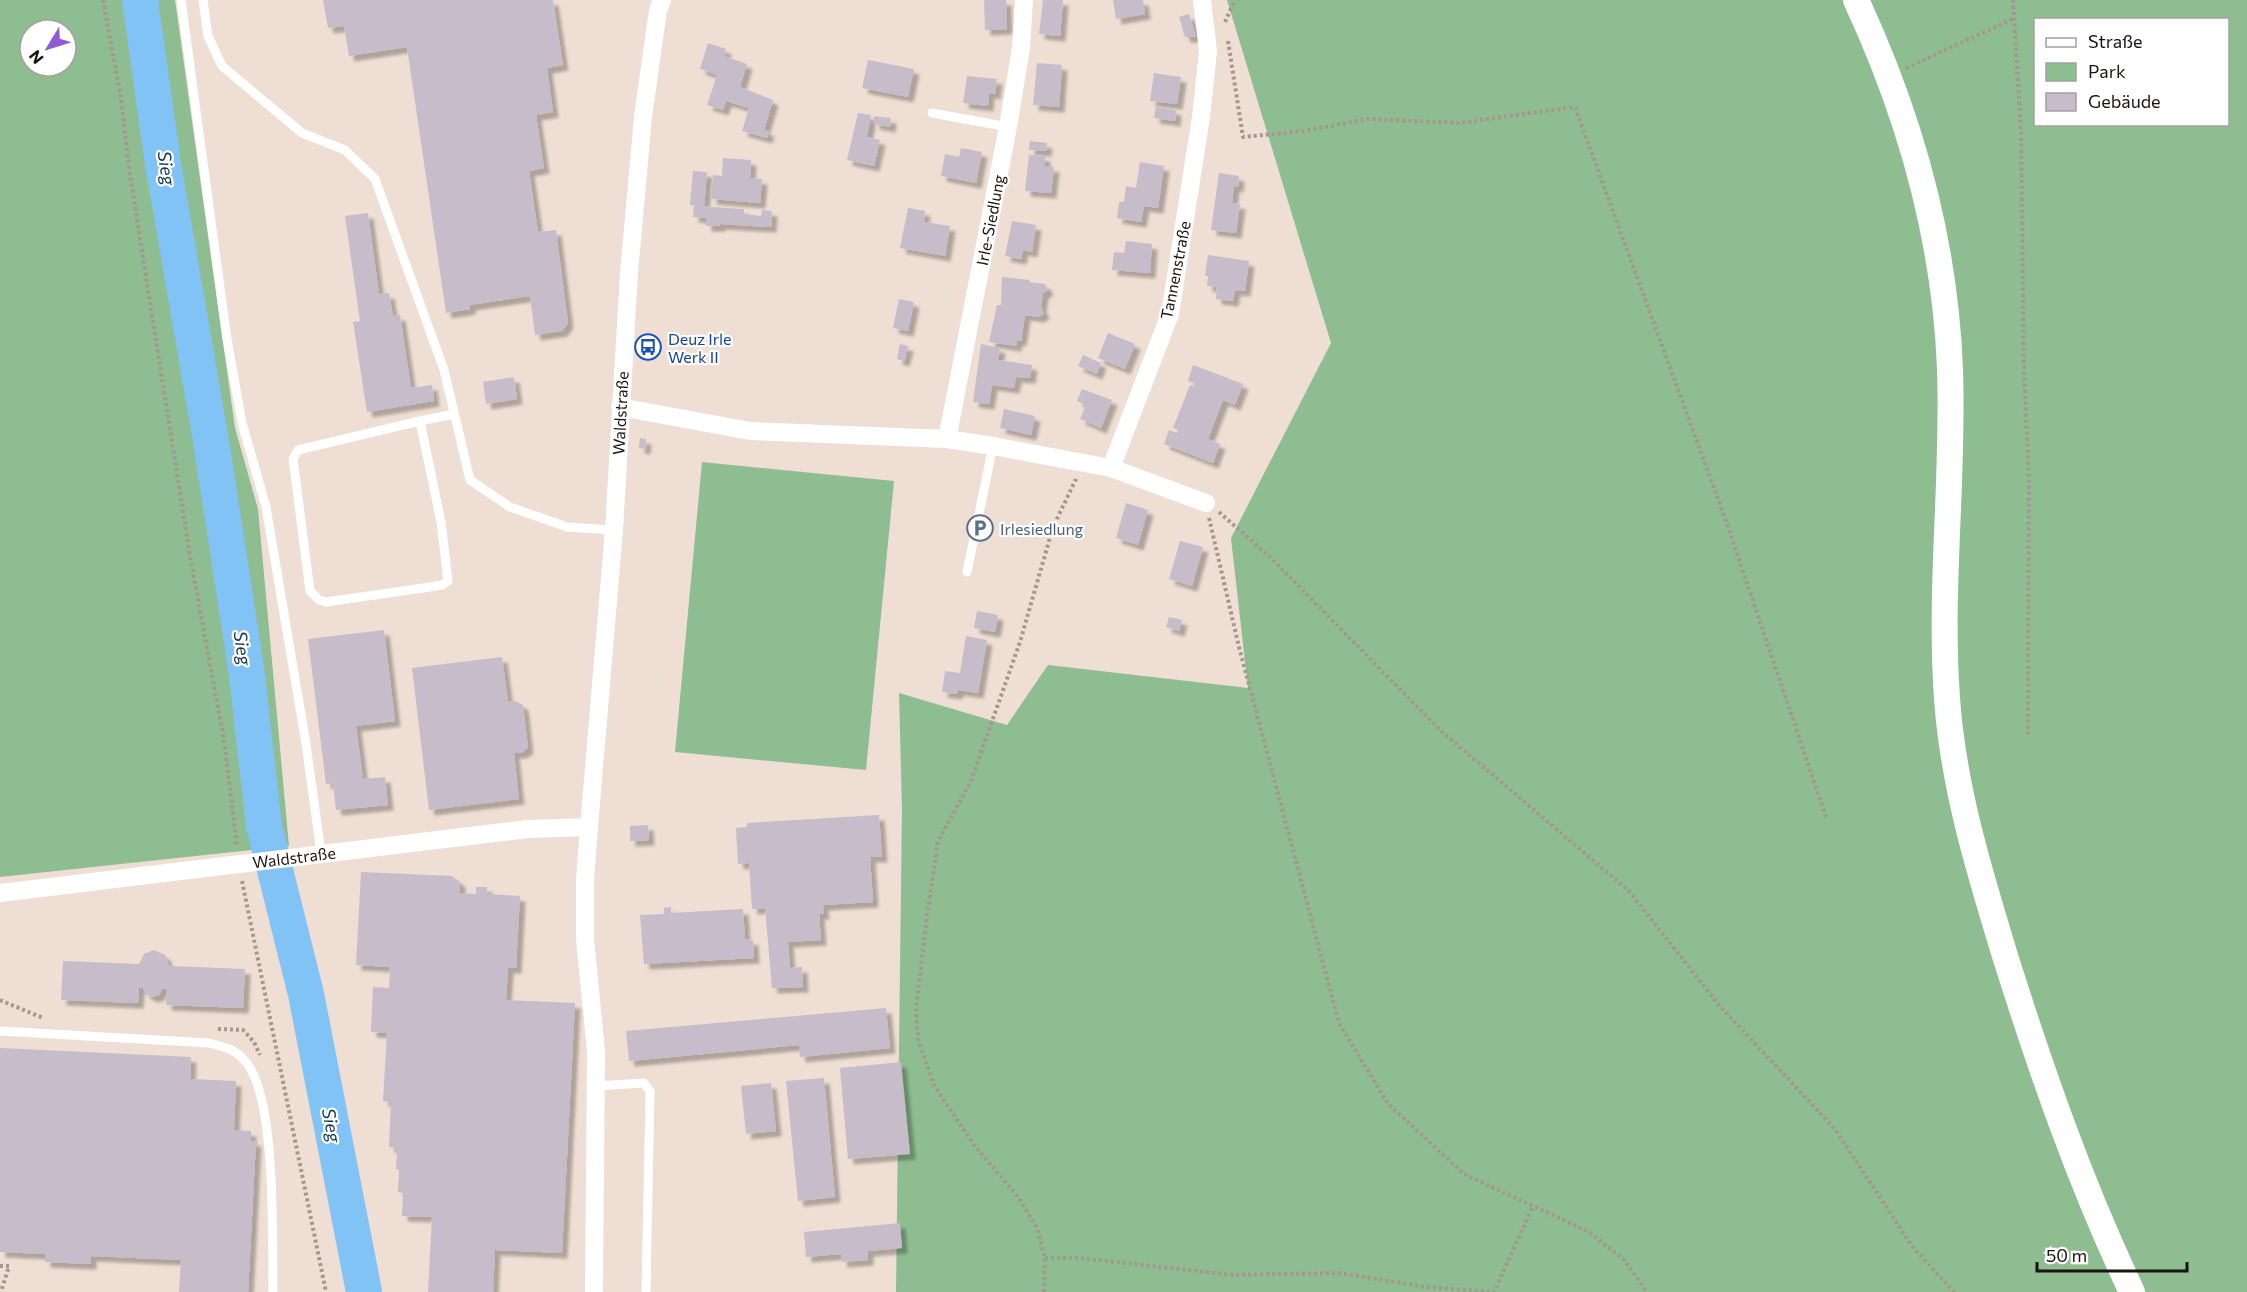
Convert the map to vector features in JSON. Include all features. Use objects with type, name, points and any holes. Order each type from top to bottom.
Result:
[{"type":"main road","points":[[1856,0],[1888,76],[1913,150],[1934,231],[1948,330],[1950,413],[1944,631],[1947,700],[1960,789],[1971,840],[2025,1018],[2090,1200],[2132,1292]]},
{"type":"street","name":"Waldstraße","points":[[594,1292],[597,1086],[596,1051],[585,939],[585,880],[614,530],[629,273],[643,117],[658,10],[662,0]]},
{"type":"street","name":"Irle-Siedlung","points":[[947,439],[1008,127],[1021,48],[1024,0]]},
{"type":"street","name":"Tannenstraße","points":[[1111,468],[1170,314],[1201,117],[1208,51],[1202,1]]},
{"type":"street","points":[[620,407],[750,431],[947,439],[993,446],[1111,468],[1206,503]]},
{"type":"street","name":"Waldstraße","points":[[0,893],[528,829],[589,827]]},
{"type":"lane","points":[[181,0],[227,339],[242,423],[268,517],[306,744],[321,853]]},
{"type":"lane","points":[[203,0],[208,36],[222,66],[302,133],[345,150],[375,179],[444,370],[470,480],[510,507],[567,527],[614,530]]},
{"type":"lane","points":[[932,113],[1008,127]]},
{"type":"lane","points":[[420,421],[441,522],[448,581],[430,587],[326,602],[319,600],[310,591],[293,459],[298,450],[420,421],[454,414]]},
{"type":"lane","points":[[967,572],[993,446]]},
{"type":"lane","points":[[0,1030],[209,1043],[231,1048],[246,1062],[252,1072],[262,1103],[268,1134],[273,1292]]},
{"type":"lane","points":[[597,1086],[644,1083],[650,1091],[646,1292]]},
{"type":"path","points":[[103,0],[121,98],[129,168],[190,556],[326,1292]]},
{"type":"path","points":[[1202,1],[1225,22],[1235,0]]},
{"type":"path","points":[[2013,0],[2021,132],[2024,369],[2029,481],[2028,737]]},
{"type":"path","points":[[1888,76],[2014,18]]},
{"type":"path","points":[[1227,34],[1243,137],[1303,131],[1367,119],[1459,123],[1575,107],[1726,521],[1826,817]]},
{"type":"path","points":[[1044,1292],[1045,1258],[1037,1228],[1019,1198],[974,1145],[934,1084],[918,1039],[916,1008],[938,841],[971,781],[1020,642],[1053,527],[1083,462]]},
{"type":"path","points":[[1206,503],[1239,647],[1339,1023],[1388,1104],[1464,1174],[1588,1232],[1624,1260],[1647,1292]]},
{"type":"path","points":[[1206,503],[1226,517],[1270,557],[1440,730],[1629,891],[1719,1005],[1834,1129],[1912,1246],[1954,1292]]},
{"type":"path","points":[[0,1000],[49,1019]]},
{"type":"path","points":[[208,1028],[243,1030],[254,1042],[261,1058]]},
{"type":"path","points":[[1045,1258],[1078,1258],[1234,1275],[1339,1273],[1426,1287],[1494,1292],[1533,1206]]},
{"type":"path","points":[[0,1266],[9,1266],[1,1292]]},
{"type":"green space","points":[[0,0],[175,0],[235,428],[258,509],[289,846],[0,877]]},
{"type":"green space","points":[[1227,0],[2247,0],[2247,1292],[896,1292],[902,808],[899,693],[1007,725],[1048,665],[1248,688],[1231,538],[1331,343]]},
{"type":"green space","points":[[702,462],[894,481],[866,770],[675,752]]},
{"type":"building","points":[[323,0],[553,0],[563,65],[547,68],[553,112],[536,115],[544,168],[529,171],[538,232],[556,230],[568,323],[562,331],[535,335],[530,296],[470,305],[470,309],[446,313],[407,47],[349,56],[344,26],[328,28]]},
{"type":"building","points":[[984,0],[1006,0],[1007,29],[985,30]]},
{"type":"building","points":[[1043,0],[1063,0],[1060,36],[1039,34]]},
{"type":"building","points":[[1113,0],[1143,0],[1145,14],[1116,19]]},
{"type":"building","points":[[1189,14],[1196,37],[1185,37],[1179,17]]},
{"type":"building","points":[[708,43],[726,49],[724,56],[747,64],[740,87],[773,100],[764,130],[769,131],[767,138],[742,131],[749,108],[726,101],[723,110],[707,105],[717,75],[700,69]]},
{"type":"building","points":[[868,60],[914,69],[908,97],[862,88]]},
{"type":"building","points":[[1037,63],[1062,65],[1059,107],[1033,105]]},
{"type":"building","points":[[1154,73],[1181,77],[1177,104],[1150,101]]},
{"type":"building","points":[[967,76],[997,79],[995,94],[989,93],[988,106],[963,103]]},
{"type":"building","points":[[1156,107],[1176,110],[1175,121],[1154,118]]},
{"type":"building","points":[[858,113],[871,115],[867,137],[880,140],[874,166],[847,160]]},
{"type":"building","points":[[874,116],[891,118],[890,127],[874,124]]},
{"type":"building","points":[[1030,141],[1047,143],[1046,151],[1029,150]]},
{"type":"building","points":[[961,148],[982,152],[976,183],[941,176],[945,154],[959,157]]},
{"type":"building","points":[[1029,155],[1045,156],[1045,166],[1054,167],[1051,193],[1025,191]]},
{"type":"building","points":[[723,158],[751,160],[750,178],[762,179],[760,203],[711,199],[713,175],[722,176]]},
{"type":"building","points":[[1140,162],[1164,166],[1158,208],[1144,206],[1141,222],[1117,218],[1119,202],[1124,202],[1126,186],[1136,188]]},
{"type":"building","points":[[693,171],[707,172],[704,206],[690,205]]},
{"type":"building","points":[[1219,173],[1239,176],[1238,187],[1234,186],[1232,203],[1240,204],[1236,233],[1211,230]]},
{"type":"building","points":[[694,206],[744,209],[744,214],[761,216],[762,210],[772,211],[771,227],[720,224],[720,226],[706,226],[706,218],[693,217]]},
{"type":"building","points":[[908,208],[925,211],[924,222],[950,226],[945,256],[900,248]]},
{"type":"building","points":[[368,213],[379,294],[389,293],[393,316],[400,315],[411,388],[432,385],[434,401],[367,412],[353,322],[360,321],[345,216]]},
{"type":"building","points":[[1012,221],[1036,225],[1032,252],[1023,250],[1021,259],[1005,256]]},
{"type":"building","points":[[1126,241],[1152,244],[1150,273],[1112,270],[1114,252],[1124,253]]},
{"type":"building","points":[[1208,255],[1249,261],[1245,291],[1235,290],[1233,301],[1216,299],[1217,287],[1207,286],[1208,276],[1205,276]]},
{"type":"building","points":[[1002,277],[1045,284],[1048,290],[1043,293],[1041,307],[1044,313],[1039,317],[1025,315],[1021,341],[1017,340],[1016,346],[989,342],[997,305],[1001,305]]},
{"type":"building","points":[[899,299],[914,302],[908,331],[893,328]]},
{"type":"building","points":[[1108,333],[1135,344],[1125,369],[1098,358]]},
{"type":"building","points":[[900,344],[908,346],[904,361],[897,359]]},
{"type":"building","points":[[981,344],[1000,348],[998,360],[1032,365],[1030,378],[1016,377],[1014,388],[992,385],[989,404],[973,402]]},
{"type":"building","points":[[1083,355],[1101,363],[1097,374],[1078,366]]},
{"type":"building","points":[[1193,365],[1243,384],[1235,405],[1223,400],[1208,439],[1220,444],[1213,463],[1164,444],[1169,430],[1177,433],[1178,430],[1173,428],[1190,385],[1195,387],[1196,384],[1188,381]]},
{"type":"building","points":[[514,377],[517,399],[486,404],[483,382]]},
{"type":"building","points":[[1082,389],[1112,400],[1101,428],[1080,419],[1086,405],[1077,401]]},
{"type":"building","points":[[1004,409],[1035,416],[1031,435],[1000,428]]},
{"type":"building","points":[[640,438],[646,439],[645,449],[639,448]]},
{"type":"building","points":[[1126,503],[1148,510],[1138,545],[1116,538]]},
{"type":"building","points":[[1180,541],[1203,547],[1192,586],[1169,579]]},
{"type":"building","points":[[977,611],[998,615],[995,632],[974,628]]},
{"type":"building","points":[[1169,617],[1182,620],[1179,631],[1166,627]]},
{"type":"building","points":[[384,630],[395,721],[356,726],[363,779],[385,777],[388,805],[336,810],[333,783],[326,784],[308,639]]},
{"type":"building","points":[[966,636],[987,640],[978,693],[958,690],[957,694],[942,692],[945,671],[960,673]]},
{"type":"building","points":[[502,657],[508,702],[515,701],[523,705],[528,748],[521,753],[514,753],[519,799],[429,810],[412,668]]},
{"type":"building","points":[[879,815],[882,857],[870,857],[873,902],[823,905],[824,914],[819,914],[821,940],[788,942],[790,968],[802,967],[803,987],[772,988],[765,908],[752,909],[749,863],[738,864],[736,828],[747,827],[747,823]]},
{"type":"building","points":[[648,825],[649,840],[630,841],[630,826]]},
{"type":"building","points":[[361,872],[452,876],[460,882],[460,893],[476,894],[476,887],[487,887],[487,894],[520,896],[516,968],[508,968],[506,1000],[575,1003],[562,1253],[495,1250],[493,1292],[428,1292],[432,1217],[402,1216],[403,1193],[398,1192],[397,1148],[389,1147],[391,1102],[383,1101],[387,1033],[371,1032],[373,987],[389,988],[390,967],[356,965]]},
{"type":"building","points":[[671,907],[671,913],[743,909],[745,939],[753,940],[754,958],[644,964],[640,915],[664,914],[664,908]]},
{"type":"building","points":[[154,950],[165,955],[169,966],[245,969],[243,1008],[166,1005],[167,989],[162,989],[159,995],[152,997],[146,994],[143,988],[139,988],[138,1003],[61,1000],[63,961],[139,964],[144,954]]},
{"type":"building","points":[[886,1008],[890,1048],[800,1057],[799,1045],[629,1061],[626,1031]]},
{"type":"building","points":[[0,1048],[191,1057],[190,1079],[236,1081],[234,1130],[251,1131],[251,1141],[256,1141],[248,1292],[179,1292],[181,1260],[91,1256],[91,1264],[45,1262],[45,1254],[0,1252]]},
{"type":"building","points":[[901,1062],[910,1154],[848,1159],[840,1068]]},
{"type":"building","points":[[824,1078],[835,1197],[798,1201],[786,1081]]},
{"type":"building","points":[[771,1083],[776,1131],[746,1134],[741,1086]]},
{"type":"building","points":[[900,1223],[902,1248],[868,1251],[868,1260],[842,1262],[841,1254],[806,1257],[804,1232]]},
{"type":"waterway","name":"Sieg","points":[[140,0],[163,164],[211,441],[246,668],[264,826],[306,994],[364,1292]]},
{"type":"place","name":"Deuz Irle Werk II","points":[[648,347]]},
{"type":"place","name":"Irlesiedlung","points":[[980,528]]}]
